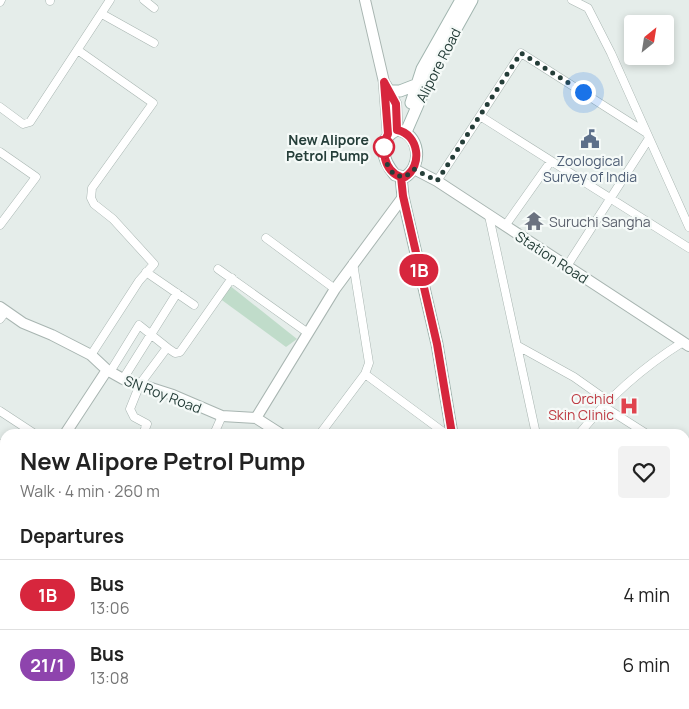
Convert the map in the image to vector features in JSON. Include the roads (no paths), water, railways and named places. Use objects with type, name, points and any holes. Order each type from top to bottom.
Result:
[{"type":"main road","name":"Alipore Road","points":[[398,132],[461,0]]},
{"type":"main road","name":"Alipore Road","points":[[398,132],[418,84],[472,0]]},
{"type":"main road","points":[[386,87],[400,92],[418,84]]},
{"type":"main road","points":[[398,132],[413,141],[416,151],[414,169],[410,174],[401,177],[394,175],[387,164],[384,153],[384,141],[398,132]]},
{"type":"main road","points":[[401,177],[403,196],[437,344],[451,429]]},
{"type":"street","points":[[0,107],[23,124],[30,122],[110,0]]},
{"type":"street","points":[[144,0],[154,8]]},
{"type":"street","points":[[365,0],[386,87],[396,104],[398,132]]},
{"type":"street","points":[[572,0],[588,8],[611,53],[648,140],[689,227]]},
{"type":"street","points":[[102,14],[154,44]]},
{"type":"street","points":[[78,51],[153,103],[92,188],[91,198],[94,204],[113,219],[154,264],[146,272],[91,355]]},
{"type":"street","points":[[437,181],[521,53],[645,132]]},
{"type":"street","points":[[480,116],[689,248]]},
{"type":"street","points":[[567,266],[612,199],[648,140]]},
{"type":"street","points":[[0,152],[36,177],[0,225]]},
{"type":"street","points":[[505,226],[551,161]]},
{"type":"street","name":"Station Road","points":[[414,169],[437,181],[686,344]]},
{"type":"street","points":[[256,418],[335,289],[403,196]]},
{"type":"street","points":[[489,216],[535,429]]},
{"type":"street","points":[[266,238],[335,289]]},
{"type":"street","points":[[324,429],[365,374],[369,355],[353,263]]},
{"type":"street","points":[[218,269],[308,333]]},
{"type":"street","points":[[146,272],[194,305]]},
{"type":"street","points":[[68,429],[137,326],[139,325],[150,332],[175,353],[180,352],[232,278]]},
{"type":"street","points":[[123,379],[150,332],[177,293]]},
{"type":"street","name":"SN Roy Road","points":[[2,312],[23,323],[52,334],[91,355],[108,371],[123,379],[174,395],[222,416],[256,418],[273,429]]},
{"type":"street","points":[[583,429],[605,403],[655,359],[686,344]]},
{"type":"street","points":[[518,346],[569,374],[640,429]]},
{"type":"street","points":[[145,429],[147,424],[134,417],[130,409],[140,384],[164,352],[169,349]]},
{"type":"street","points":[[365,374],[439,429]]},
{"type":"street","points":[[0,411],[27,429]]},
{"type":"street","points":[[216,429],[222,416]]},
{"type":"place","name":"Zoological Survey of India","points":[[590,139]]},
{"type":"place","name":"New Alipore Petrol Pump","points":[[384,147]]},
{"type":"place","name":"Suruchi Sangha","points":[[534,221]]},
{"type":"place","name":"Orchid Skin Clinic","points":[[629,406]]}]
